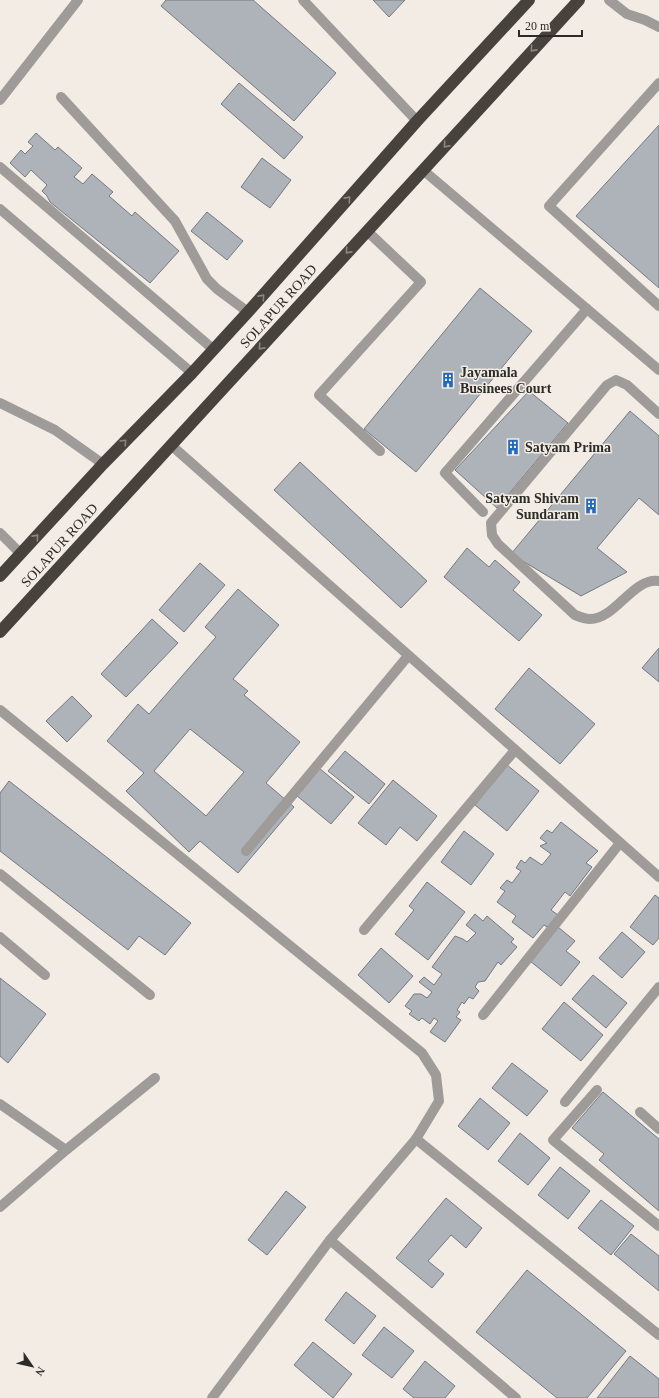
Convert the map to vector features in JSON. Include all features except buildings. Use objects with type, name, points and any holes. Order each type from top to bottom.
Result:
[{"type":"highway","name":"SOLAPUR ROAD","points":[[0,576],[102,464],[192,373],[417,121],[529,0]]},
{"type":"highway","name":"SOLAPUR ROAD","points":[[0,632],[579,0]]},
{"type":"street","points":[[0,100],[78,0]]},
{"type":"street","points":[[303,0],[417,121]]},
{"type":"street","points":[[609,0],[627,14],[645,20],[659,27]]},
{"type":"street","points":[[659,83],[549,206],[659,306]]},
{"type":"street","points":[[61,97],[175,221],[207,279],[217,289],[248,312]]},
{"type":"street","points":[[0,167],[213,350]]},
{"type":"street","points":[[423,170],[659,370]]},
{"type":"street","points":[[0,209],[192,373]]},
{"type":"street","points":[[367,231],[421,282],[320,395],[380,451]]},
{"type":"street","points":[[483,512],[445,473],[587,309]]},
{"type":"street","points":[[659,414],[628,385],[616,380],[607,385],[491,523],[492,535],[498,544],[575,616],[591,619],[609,612],[634,590],[653,580],[659,581]]},
{"type":"street","points":[[0,403],[55,430],[102,464]]},
{"type":"street","points":[[171,445],[659,877]]},
{"type":"street","points":[[0,534],[21,554]]},
{"type":"street","points":[[246,851],[408,656]]},
{"type":"street","points":[[0,710],[422,1053],[436,1075],[439,1101],[416,1139],[330,1240],[212,1398]]},
{"type":"street","points":[[364,930],[515,750]]},
{"type":"street","points":[[483,1015],[620,843]]},
{"type":"street","points":[[0,874],[150,995]]},
{"type":"street","points":[[0,937],[45,975]]},
{"type":"street","points":[[565,1102],[659,987]]},
{"type":"street","points":[[0,1207],[66,1150],[155,1078]]},
{"type":"street","points":[[597,1090],[553,1140],[659,1226]]},
{"type":"street","points":[[0,1104],[66,1150]]},
{"type":"street","points":[[640,1112],[659,1129]]},
{"type":"street","points":[[416,1139],[659,1335]]},
{"type":"street","points":[[330,1240],[516,1398]]},
{"type":"place","name":"Jayamala Businees Court","points":[[448,380]]},
{"type":"place","name":"Satyam Prima","points":[[513,447]]},
{"type":"place","name":"Satyam Shivam Sundaram","points":[[591,506]]}]
